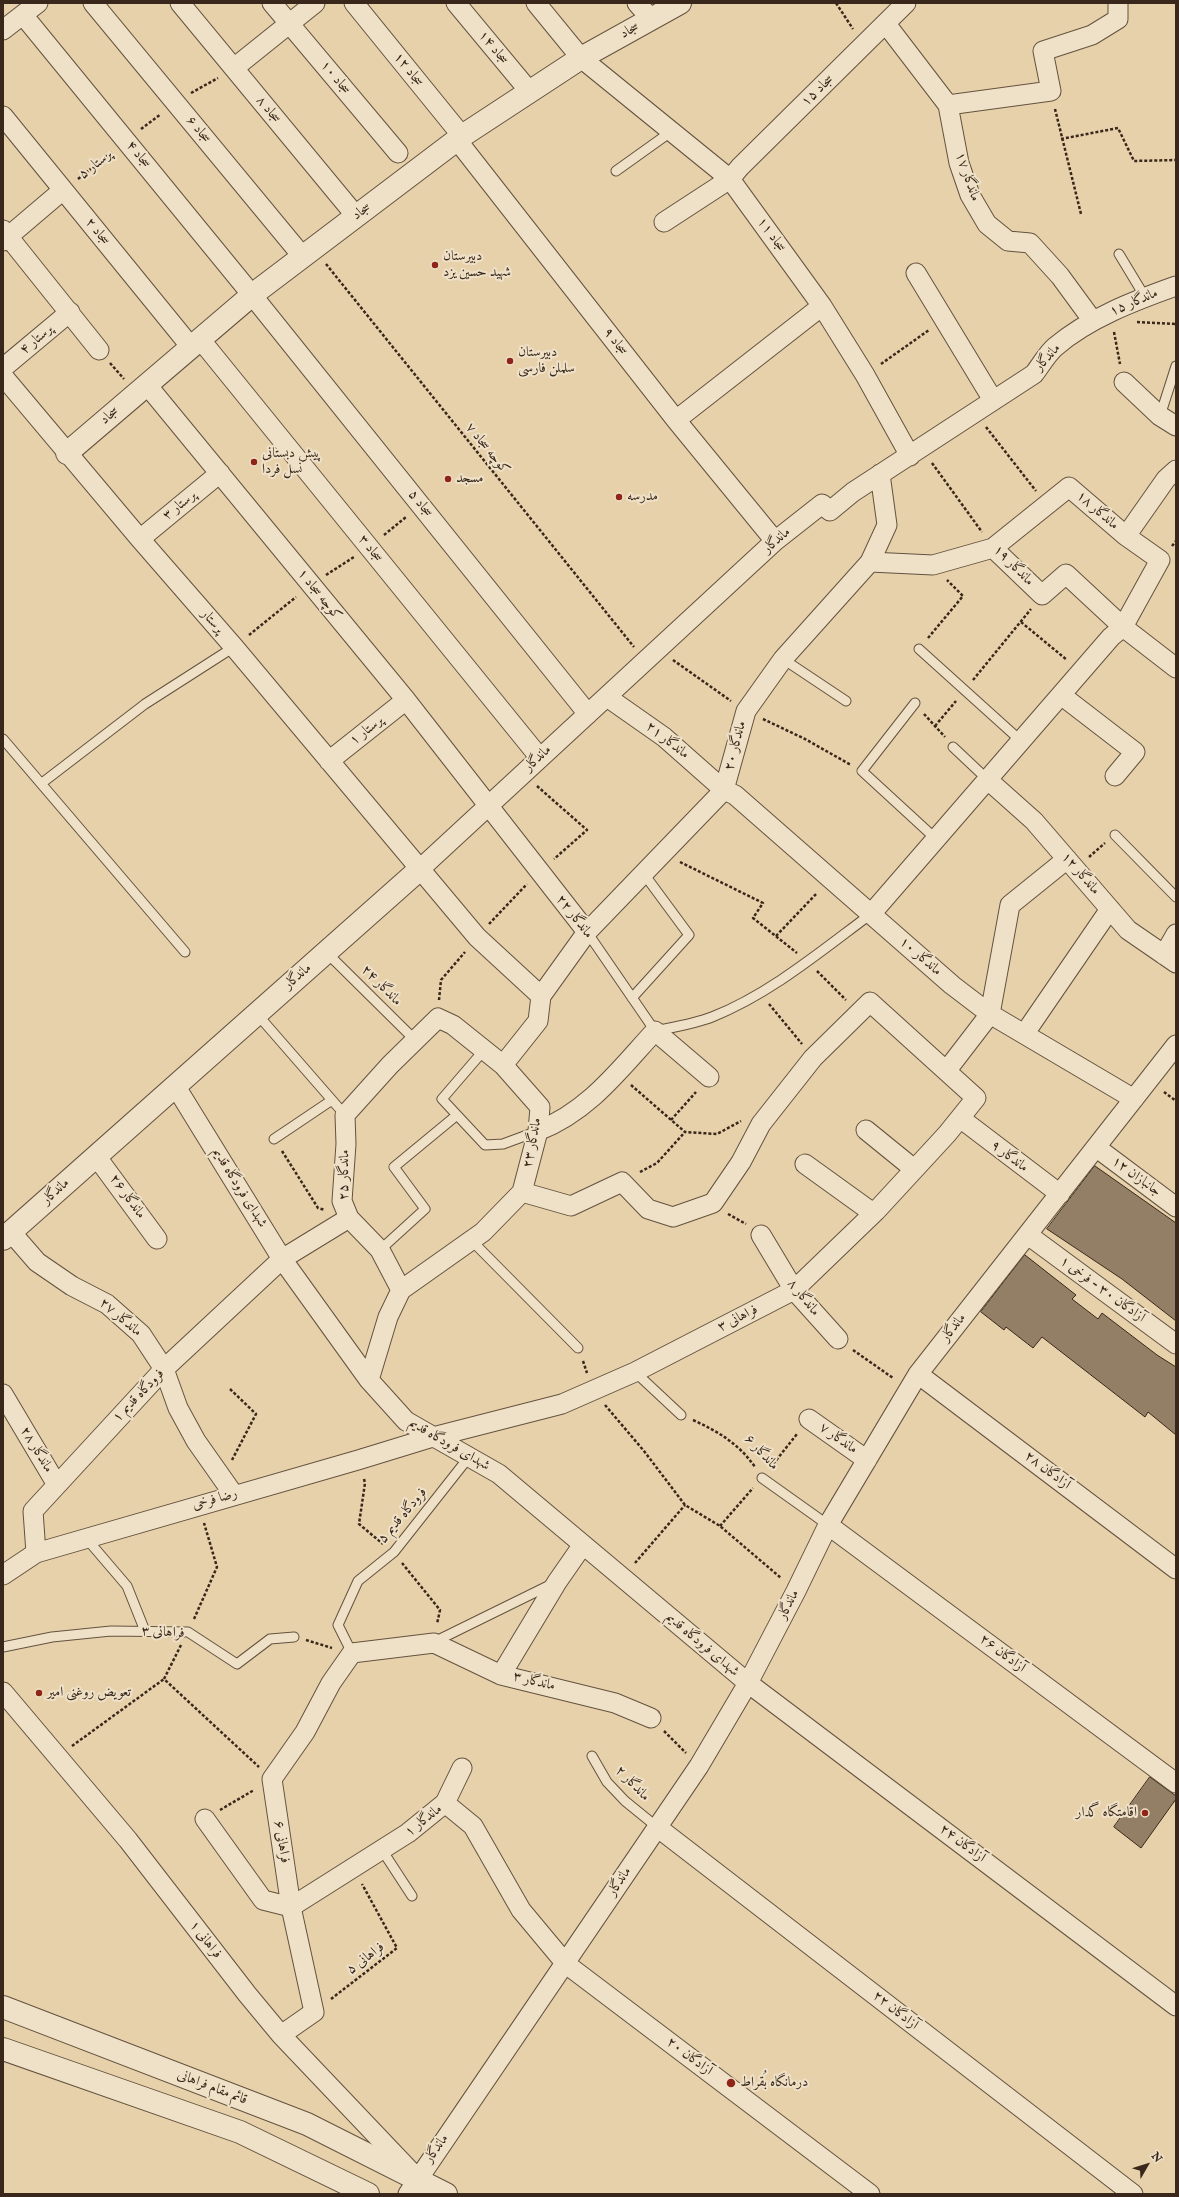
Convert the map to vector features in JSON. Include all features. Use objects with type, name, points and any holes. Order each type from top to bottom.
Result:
[{"type":"street","name":"سجاد ۶","points":[[93,3],[175,102],[308,253]]},
{"type":"street","name":"سجاد ۸","points":[[180,3],[356,216]]},
{"type":"street","name":"سجاد ۱۰","points":[[272,3],[398,153]]},
{"type":"street","points":[[234,68],[315,3]]},
{"type":"street","name":"سجاد ۱۲","points":[[354,3],[460,138]]},
{"type":"street","name":"سجاد ۱۴","points":[[456,3],[530,92]]},
{"type":"street","name":"سجاد ۱۱","points":[[536,3],[581,58],[730,179],[822,306],[916,452]]},
{"type":"street","name":"سجاد","points":[[67,453],[252,295],[460,138],[581,58],[644,11],[680,3]]},
{"type":"street","name":"سجاد ۱۵","points":[[664,222],[730,179],[740,167],[906,3]]},
{"type":"street","points":[[948,105],[1051,91],[1043,51],[1092,35],[1118,19],[1118,3]]},
{"type":"street","points":[[3,30],[30,9]]},
{"type":"street","name":"سجاد ۴","points":[[30,9],[127,141],[252,295]]},
{"type":"street","name":"ماندگار ۱۷","points":[[886,24],[948,105],[959,163],[970,195],[987,224],[1008,241],[1030,243],[1060,276],[1092,321]]},
{"type":"street","name":"سجاد ۲","points":[[3,116],[63,190],[195,343]]},
{"type":"street","name":"سجاد ۹","points":[[460,138],[676,420],[775,541]]},
{"type":"street","points":[[63,190],[5,236],[70,312],[99,350]]},
{"type":"street","points":[[916,273],[993,400]]},
{"type":"street","name":"ماندگار ۱۵","points":[[1092,321],[1145,297],[1176,286]]},
{"type":"street","name":"سجاد ۵","points":[[252,295],[588,714]]},
{"type":"street","points":[[676,420],[822,306]]},
{"type":"street","name":"پرستار ۴","points":[[3,368],[70,312]]},
{"type":"street","name":"ماندگار","points":[[7,1235],[176,1087],[420,869],[775,541],[822,504],[830,511],[853,492],[1034,374],[1054,348],[1092,321]]},
{"type":"street","name":"سجاد ۳","points":[[195,343],[540,758]]},
{"type":"street","name":"پرستار","points":[[3,376],[140,539],[234,647],[420,869]]},
{"type":"street","points":[[1124,382],[1160,416],[1176,426]]},
{"type":"street","name":"کوچه سجاد ۱","points":[[142,389],[220,473],[406,700],[489,806]]},
{"type":"street","points":[[1126,536],[1166,480],[1176,470]]},
{"type":"street","name":"پرستار ۳","points":[[140,539],[220,473]]},
{"type":"street","name":"ماندگار ۲۰","points":[[541,996],[587,932],[724,790],[746,710],[783,659],[870,562],[887,524],[880,474]]},
{"type":"street","name":"ماندگار ۱۸","points":[[1046,504],[1069,487],[1126,536],[1160,560],[1123,627]]},
{"type":"street","points":[[870,562],[933,565],[993,548],[1046,504]]},
{"type":"street","name":"ماندگار ۱۹","points":[[993,548],[1042,595],[1066,574],[1123,627]]},
{"type":"street","points":[[870,914],[1081,672],[1123,627],[1176,668]]},
{"type":"street","points":[[1061,695],[1135,752],[1115,776]]},
{"type":"street","name":"ماندگار ۲۱","points":[[607,697],[664,737],[724,790]]},
{"type":"street","name":"پرستار ۱","points":[[329,761],[406,700]]},
{"type":"street","name":"ماندگار ۱۲","points":[[988,780],[1034,821],[1128,930],[1170,959]]},
{"type":"street","name":"ماندگار ۱۰","points":[[724,790],[735,795],[952,985],[990,1014],[1134,1099]]},
{"type":"street","name":"ماندگار ۲۲","points":[[489,806],[538,872],[587,932]]},
{"type":"street","points":[[369,1380],[388,1317],[402,1290],[472,1241],[522,1192],[571,1206],[622,1182],[648,1209],[673,1217],[713,1202],[741,1162],[761,1124],[813,1058],[870,1002],[947,1070],[990,1014],[1010,905],[1071,864]]},
{"type":"street","points":[[420,869],[477,937],[541,996],[538,1020],[503,1065]]},
{"type":"street","points":[[1025,1034],[1110,909]]},
{"type":"street","points":[[1170,959],[1176,934]]},
{"type":"street","points":[[345,1115],[415,1040],[438,1018]]},
{"type":"street","name":"ماندگار ۲۳","points":[[438,1018],[453,1025],[485,1049],[503,1065],[540,1107],[538,1131],[522,1192]]},
{"type":"street","points":[[538,1131],[557,1124],[598,1094],[656,1031],[709,1077]]},
{"type":"street","name":"ماندگار","points":[[413,2186],[566,1964],[699,1766],[748,1683],[796,1591],[828,1525],[913,1381],[1097,1148],[1176,1045]]},
{"type":"street","name":"فراهانی ۳","points":[[433,1437],[562,1404],[635,1372],[794,1290],[874,1213],[914,1170],[976,1098],[947,1070]]},
{"type":"street","name":"شهدای فرودگاه قدیم","points":[[176,1087],[282,1259],[369,1380],[406,1421],[499,1474],[582,1546],[748,1683]]},
{"type":"street","name":"ماندگار ۲۵","points":[[345,1115],[346,1144],[342,1201],[349,1218],[380,1250],[402,1290]]},
{"type":"street","name":"ماندگار ۹","points":[[960,1118],[1060,1194]]},
{"type":"street","points":[[866,1130],[914,1170]]},
{"type":"street","name":"جانبازان ۱۲","points":[[1097,1148],[1176,1207]]},
{"type":"street","name":"ماندگار ۲۶","points":[[96,1156],[157,1239]]},
{"type":"street","points":[[805,1164],[874,1213]]},
{"type":"street","name":"فرودگاه قدیم ۱","points":[[36,1553],[33,1511],[164,1369],[282,1259],[349,1218]]},
{"type":"street","name":"ماندگار ۲۷","points":[[7,1235],[37,1262],[72,1286],[107,1304],[141,1334],[164,1369],[178,1408],[196,1441],[234,1495]]},
{"type":"street","name":"آزادگان ۳۰ - فرخی ۱","points":[[1028,1235],[1176,1344]]},
{"type":"street","name":"ماندگار ۸","points":[[761,1236],[794,1290],[838,1339]]},
{"type":"street","name":"آزادگان ۲۸","points":[[913,1381],[1176,1569]]},
{"type":"street","name":"ماندگار ۲۸","points":[[3,1394],[57,1485]]},
{"type":"street","name":"ماندگار ۷","points":[[809,1419],[867,1460]]},
{"type":"street","name":"رضا فرخی","points":[[3,1575],[36,1553],[433,1437]]},
{"type":"street","name":"آزادگان ۲۶","points":[[828,1525],[1176,1784]]},
{"type":"street","points":[[501,1675],[557,1582],[582,1546]]},
{"type":"street","points":[[272,1779],[305,1732],[331,1683],[352,1653],[434,1643]]},
{"type":"street","name":"ماندگار ۳","points":[[434,1643],[501,1675],[615,1703],[651,1718]]},
{"type":"street","name":"آزادگان ۲۴","points":[[748,1683],[1176,2006]]},
{"type":"street","name":"فراهانی ۱","points":[[3,1692],[128,1840],[247,1994],[281,2035],[413,2186]]},
{"type":"street","points":[[445,1803],[462,1768]]},
{"type":"street","name":"فراهانی ۶","points":[[272,1779],[292,1907],[314,2012]]},
{"type":"street","name":"ماندگار ۱","points":[[292,1907],[354,1869],[408,1833],[445,1803],[473,1826],[522,1910],[566,1964]]},
{"type":"street","points":[[205,1819],[263,1900],[292,1907]]},
{"type":"street","name":"آزادگان ۲۲","points":[[657,1827],[1133,2194]]},
{"type":"street","name":"آزادگان ۲۰","points":[[566,1964],[870,2194]]},
{"type":"street","name":"قائم مقام فراهانی","points":[[3,2007],[307,2124],[413,2186],[446,2194]]},
{"type":"street","points":[[281,2035],[314,2012]]},
{"type":"street","points":[[3,2049],[76,2073],[240,2132],[368,2194]]},
{"type":"lane","points":[[616,171],[672,131]]},
{"type":"lane","points":[[1119,254],[1145,297]]},
{"type":"lane","points":[[1160,416],[1176,366]]},
{"type":"lane","points":[[42,783],[145,704],[234,647]]},
{"type":"lane","points":[[919,649],[1021,741]]},
{"type":"lane","points":[[783,659],[846,701]]},
{"type":"lane","points":[[915,703],[862,771],[936,839]]},
{"type":"lane","points":[[3,739],[185,952]]},
{"type":"lane","points":[[953,747],[988,780]]},
{"type":"lane","points":[[1115,835],[1176,897]]},
{"type":"lane","points":[[632,998],[689,934],[644,874]]},
{"type":"lane","points":[[656,1031],[711,1017],[760,992],[808,961],[870,914]]},
{"type":"lane","name":"ماندگار ۲۲","points":[[587,932],[656,1031]]},
{"type":"lane","name":"ماندگار ۲۴","points":[[327,952],[415,1040]]},
{"type":"lane","points":[[257,1014],[345,1115]]},
{"type":"lane","points":[[485,1049],[442,1099],[485,1145],[503,1144],[538,1131]]},
{"type":"lane","points":[[274,1139],[332,1100]]},
{"type":"lane","points":[[380,1250],[425,1209],[394,1167],[457,1115]]},
{"type":"lane","points":[[472,1241],[578,1348]]},
{"type":"lane","points":[[635,1372],[681,1415]]},
{"type":"lane","name":"فرودگاه قدیم ۵","points":[[352,1653],[338,1625],[358,1581],[394,1552],[469,1457]]},
{"type":"lane","name":"ماندگار ۶","points":[[762,1478],[828,1525]]},
{"type":"lane","points":[[86,1538],[127,1586],[145,1631]]},
{"type":"lane","points":[[434,1643],[557,1582]]},
{"type":"lane","name":"فراهانی ۳","points":[[3,1647],[52,1637],[111,1631],[188,1632],[237,1664],[270,1640],[294,1637]]},
{"type":"lane","name":"ماندگار ۲","points":[[592,1756],[607,1782],[625,1801],[657,1827]]},
{"type":"lane","points":[[382,1850],[412,1896]]},
{"type":"path","points":[[836,3],[864,46]]},
{"type":"path","name":"پرستار ۵","points":[[63,190],[175,102],[234,68]]},
{"type":"path","points":[[1051,91],[1061,139],[1081,214]]},
{"type":"path","points":[[1061,139],[1118,128],[1134,161],[1176,160]]},
{"type":"path","name":"کوچه سجاد ۷","points":[[308,253],[651,655],[746,710],[805,739],[862,771]]},
{"type":"path","points":[[865,375],[944,319]]},
{"type":"path","points":[[1113,329],[1124,382]]},
{"type":"path","points":[[99,350],[142,389]]},
{"type":"path","points":[[974,413],[1046,504]]},
{"type":"path","name":"ماندگار ۱۹","points":[[916,452],[993,548]]},
{"type":"path","points":[[919,649],[963,596],[933,565]]},
{"type":"path","points":[[935,726],[1042,595]]},
{"type":"path","points":[[1021,622],[1081,672]]},
{"type":"path","points":[[915,703],[953,747]]},
{"type":"path","points":[[438,1018],[441,980],[477,937],[538,872],[587,830],[523,774]]},
{"type":"path","points":[[1071,864],[1115,835]]},
{"type":"path","points":[[663,854],[763,902],[753,918],[808,961],[859,1013]]},
{"type":"path","points":[[776,936],[831,879]]},
{"type":"path","points":[[760,992],[813,1058]]},
{"type":"path","points":[[617,1072],[685,1132],[717,1134],[740,1121],[761,1124]]},
{"type":"path","points":[[671,1120],[709,1077]]},
{"type":"path","points":[[622,1182],[657,1163],[685,1132]]},
{"type":"path","points":[[274,1139],[318,1208],[349,1218]]},
{"type":"path","points":[[705,1205],[736,1216],[761,1236]]},
{"type":"path","points":[[838,1339],[913,1381]]},
{"type":"path","points":[[578,1348],[593,1391],[644,1450],[685,1505],[720,1526],[796,1591]]},
{"type":"path","points":[[222,1479],[256,1414],[230,1389]]},
{"type":"path","name":"ماندگار ۶","points":[[681,1415],[721,1433],[746,1453],[762,1478]]},
{"type":"path","points":[[358,1460],[365,1483],[359,1524],[394,1552],[440,1610],[434,1643]]},
{"type":"path","points":[[58,1756],[164,1679],[188,1632],[217,1567],[199,1505]]},
{"type":"path","points":[[622,1579],[685,1505]]},
{"type":"path","points":[[294,1637],[352,1653]]},
{"type":"path","points":[[164,1679],[272,1779],[205,1819]]},
{"type":"path","points":[[651,1718],[699,1766]]},
{"type":"path","name":"فراهانی ۵","points":[[314,2012],[397,1948],[354,1869]]},
{"type":"building","points":[[1095,1166],[1176,1223],[1176,1321],[1122,1279],[1047,1229]]},
{"type":"building","points":[[1025,1255],[1076,1295],[1072,1299],[1098,1319],[1102,1313],[1157,1355],[1176,1367],[1176,1435],[1148,1412],[1145,1417],[1042,1337],[1033,1348],[1006,1327],[1004,1330],[981,1312]]},
{"type":"building","name":"اقامتگاه گدار","points":[[1150,1777],[1176,1796],[1176,1799],[1141,1848],[1114,1827]]},
{"type":"place","name":"دبیرستان شهید حسین یزد","points":[[435,265]]},
{"type":"place","name":"دبیرستان سلملن فارسی","points":[[510,361]]},
{"type":"place","name":"پیش دبستانی نسل فردا","points":[[254,462]]},
{"type":"place","name":"مسجد","points":[[448,479]]},
{"type":"place","name":"مدرسه","points":[[619,497]]},
{"type":"place","name":"تعویض روغنی امیر","points":[[39,1693]]},
{"type":"place","name":"اقامتگاه گدار","points":[[1145,1813]]},
{"type":"place","name":"درمانگاه بُقراط","points":[[731,2083]]}]
